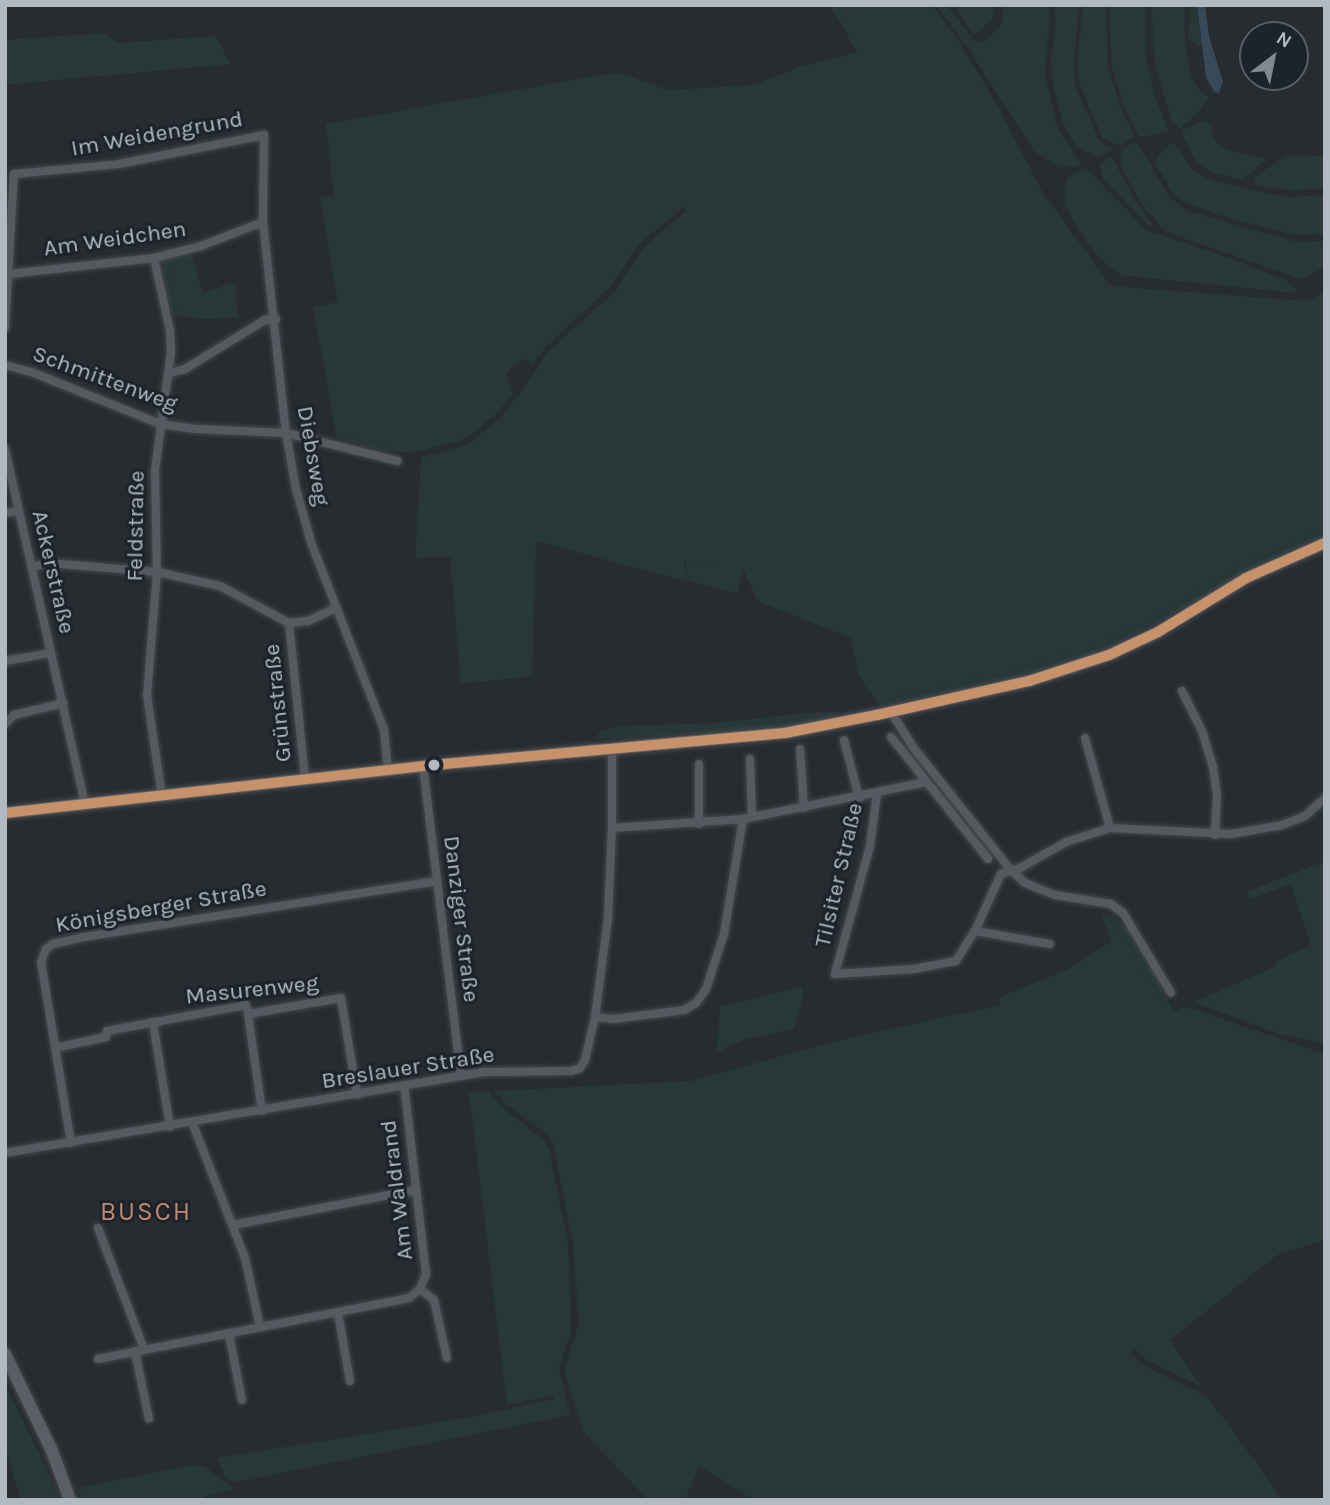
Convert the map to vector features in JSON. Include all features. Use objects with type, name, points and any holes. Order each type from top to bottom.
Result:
[{"type":"main road","points":[[5,813],[423,766],[785,733],[891,712],[1029,681],[1109,655],[1158,632],[1246,578],[1325,543]]},
{"type":"main road","points":[[5,1354],[52,1451],[70,1500]]},
{"type":"street","name":"Im Weidengrund","points":[[9,274],[14,174],[119,164],[264,135]]},
{"type":"street","name":"Diebsweg","points":[[264,135],[263,222],[286,433],[299,500],[336,608],[384,730],[388,771]]},
{"type":"street","name":"Am Weidchen","points":[[9,274],[154,258],[201,246],[263,222]]},
{"type":"street","name":"Feldstraße","points":[[154,258],[170,331],[170,373],[155,470],[157,572],[146,695],[162,797]]},
{"type":"street","points":[[5,328],[9,274]]},
{"type":"street","points":[[170,373],[185,369],[265,320],[275,319]]},
{"type":"street","name":"Schmittenweg","points":[[5,365],[160,424],[196,429],[286,433],[398,461]]},
{"type":"street","name":"Ackerstraße","points":[[5,449],[85,805]]},
{"type":"street","points":[[5,513],[19,511]]},
{"type":"street","points":[[31,568],[48,563],[157,572],[220,586],[289,623],[308,621],[336,608]]},
{"type":"street","name":"Grünstraße","points":[[289,623],[305,779]]},
{"type":"street","points":[[5,661],[51,653]]},
{"type":"street","points":[[1182,691],[1202,731],[1213,767],[1217,796],[1215,835]]},
{"type":"street","points":[[5,724],[14,715],[64,703]]},
{"type":"street","points":[[891,712],[914,747],[1011,870],[1025,883],[1054,895],[1111,904],[1123,913],[1171,993]]},
{"type":"street","points":[[891,737],[988,859]]},
{"type":"street","points":[[1084,738],[1110,828]]},
{"type":"street","points":[[844,740],[859,797]]},
{"type":"street","name":"Breslauer Straße","points":[[5,1153],[485,1072],[571,1071],[580,1068],[585,1060],[595,1017],[608,918],[612,747]]},
{"type":"street","points":[[800,750],[804,808]]},
{"type":"street","points":[[750,760],[752,817]]},
{"type":"street","points":[[699,764],[699,824]]},
{"type":"street","name":"Danziger Straße","points":[[423,766],[461,1076]]},
{"type":"street","points":[[612,828],[743,819],[926,782]]},
{"type":"street","name":"Tilsiter Straße","points":[[877,794],[870,846],[835,974],[914,969],[956,961],[975,931],[1001,874],[1011,870]]},
{"type":"street","points":[[1011,870],[1066,842],[1110,828],[1215,835],[1282,825],[1304,816],[1325,798]]},
{"type":"street","points":[[595,1017],[613,1019],[684,1010],[696,1003],[706,989],[724,934],[743,819]]},
{"type":"street","name":"Königsberger Straße","points":[[71,1143],[41,962],[46,949],[53,944],[437,881]]},
{"type":"street","points":[[975,931],[1050,944]]},
{"type":"street","name":"Masurenweg","points":[[55,1048],[106,1037],[107,1031],[246,1005],[248,1014],[341,998],[357,1095]]},
{"type":"street","points":[[248,1014],[262,1111]]},
{"type":"street","points":[[153,1023],[170,1127]]},
{"type":"street","name":"Am Waldrand","points":[[98,1359],[410,1298],[420,1289],[426,1274],[404,1085]]},
{"type":"street","points":[[192,1122],[245,1258],[260,1328]]},
{"type":"street","points":[[233,1225],[415,1189]]},
{"type":"street","points":[[97,1228],[139,1350],[149,1419]]},
{"type":"street","name":"Am Waldrand","points":[[420,1289],[434,1300],[447,1358]]},
{"type":"street","points":[[338,1313],[350,1381]]},
{"type":"street","points":[[229,1334],[242,1400]]},
{"type":"shaded area","points":[[830,5],[932,5],[956,37],[992,96],[1043,193],[1111,286],[1305,301],[1315,300],[1318,294],[1325,294],[1325,537],[1244,571],[1184,608],[1098,652],[1026,675],[880,708],[859,676],[851,638],[757,601],[743,568],[737,593],[689,581],[685,561],[716,564],[683,560],[688,582],[536,541],[532,676],[461,684],[450,557],[415,558],[421,458],[468,444],[504,415],[548,352],[615,291],[645,246],[686,211],[684,207],[640,243],[610,287],[545,348],[532,365],[525,358],[506,373],[513,392],[499,411],[477,430],[461,441],[410,453],[380,450],[337,438],[313,307],[338,302],[320,197],[334,196],[326,124],[617,72],[668,90],[754,85],[802,66],[857,52]]},
{"type":"shaded area","points":[[936,5],[947,5],[975,42],[986,41],[999,27],[1003,19],[1003,5],[1050,5],[1045,74],[1057,126],[1081,166],[1060,168],[1034,151],[968,48]]},
{"type":"shaded area","points":[[953,5],[993,5],[994,16],[978,33],[972,33]]},
{"type":"shaded area","points":[[1054,5],[1079,5],[1074,61],[1075,85],[1099,141],[1113,150],[1096,157],[1076,145],[1063,123],[1053,87],[1051,61],[1056,22]]},
{"type":"shaded area","points":[[1083,5],[1106,5],[1108,67],[1119,103],[1135,137],[1118,146],[1102,137],[1080,86],[1077,63]]},
{"type":"shaded area","points":[[1109,5],[1145,5],[1146,57],[1155,97],[1169,132],[1139,137],[1123,104],[1112,68]]},
{"type":"shaded area","points":[[1151,5],[1184,5],[1185,44],[1191,76],[1198,89],[1209,97],[1200,111],[1179,129],[1171,119],[1155,64]]},
{"type":"shaded area","points":[[1191,5],[1197,5],[1202,47],[1188,37]]},
{"type":"shaded area","points":[[106,33],[117,43],[216,36],[230,64],[5,85],[5,40]]},
{"type":"shaded area","points":[[1202,120],[1212,124],[1213,139],[1227,150],[1267,159],[1242,180],[1213,173],[1196,161],[1181,132]]},
{"type":"shaded area","points":[[1137,142],[1170,198],[1188,211],[1297,242],[1325,241],[1325,267],[1301,279],[1166,232],[1142,205],[1121,167],[1122,149]]},
{"type":"shaded area","points":[[1174,142],[1193,170],[1212,181],[1288,197],[1325,195],[1325,234],[1294,235],[1219,215],[1182,201],[1175,196],[1155,163],[1159,154]]},
{"type":"shaded area","points":[[1287,155],[1325,156],[1325,189],[1289,190],[1256,186],[1253,181],[1256,176]]},
{"type":"shaded area","points":[[1111,156],[1140,208],[1156,229],[1148,225],[1103,179],[1099,164]]},
{"type":"shaded area","points":[[1086,167],[1146,230],[1235,260],[1289,282],[1296,289],[1294,293],[1120,275],[1099,257],[1079,231],[1065,204],[1066,179]]},
{"type":"shaded area","points":[[191,253],[203,293],[235,282],[238,318],[172,316],[162,270],[165,260]]},
{"type":"shaded area","points":[[827,711],[839,713],[840,717],[801,725],[713,733],[593,739],[602,731],[621,726],[713,723]]},
{"type":"shaded area","points":[[1325,861],[1325,1044],[1279,1034],[1194,1002],[1277,966],[1276,962],[1311,945],[1290,884],[1250,899],[1247,892]]},
{"type":"shaded area","points":[[1101,914],[1113,916],[1127,929],[1158,978],[1174,1013],[1184,1006],[1325,1054],[1325,1240],[1277,1255],[1170,1340],[1201,1386],[1145,1359],[1134,1349],[1130,1353],[1143,1365],[1207,1396],[1283,1500],[754,1500],[699,1465],[685,1500],[648,1500],[583,1431],[564,1370],[579,1324],[573,1244],[554,1147],[549,1135],[508,1106],[494,1091],[691,1081],[836,1041],[1000,1005],[1000,997],[1069,969],[1112,941]]},
{"type":"shaded area","points":[[802,987],[804,993],[794,1029],[743,1040],[717,1052],[720,1006]]},
{"type":"shaded area","points":[[488,1091],[502,1107],[542,1139],[549,1150],[568,1242],[571,1331],[559,1369],[570,1415],[243,1481],[233,1481],[226,1477],[217,1458],[459,1419],[555,1399],[554,1395],[507,1405],[469,1092]]},
{"type":"shaded area","points":[[5,1384],[60,1500],[21,1500],[5,1447]]},
{"type":"shaded area","points":[[189,1466],[204,1466],[233,1488],[242,1487],[203,1497],[204,1500],[81,1500],[77,1488]]},
{"type":"water","points":[[1197,5],[1205,5],[1209,36],[1223,82],[1219,93],[1214,92],[1206,77]]},
{"type":"transit line","points":[[5,813],[433,765],[785,733],[877,715],[1029,681],[1109,655],[1158,632],[1246,578],[1325,543]]},
{"type":"district","name":"BUSCH","points":[[146,1212]]}]
